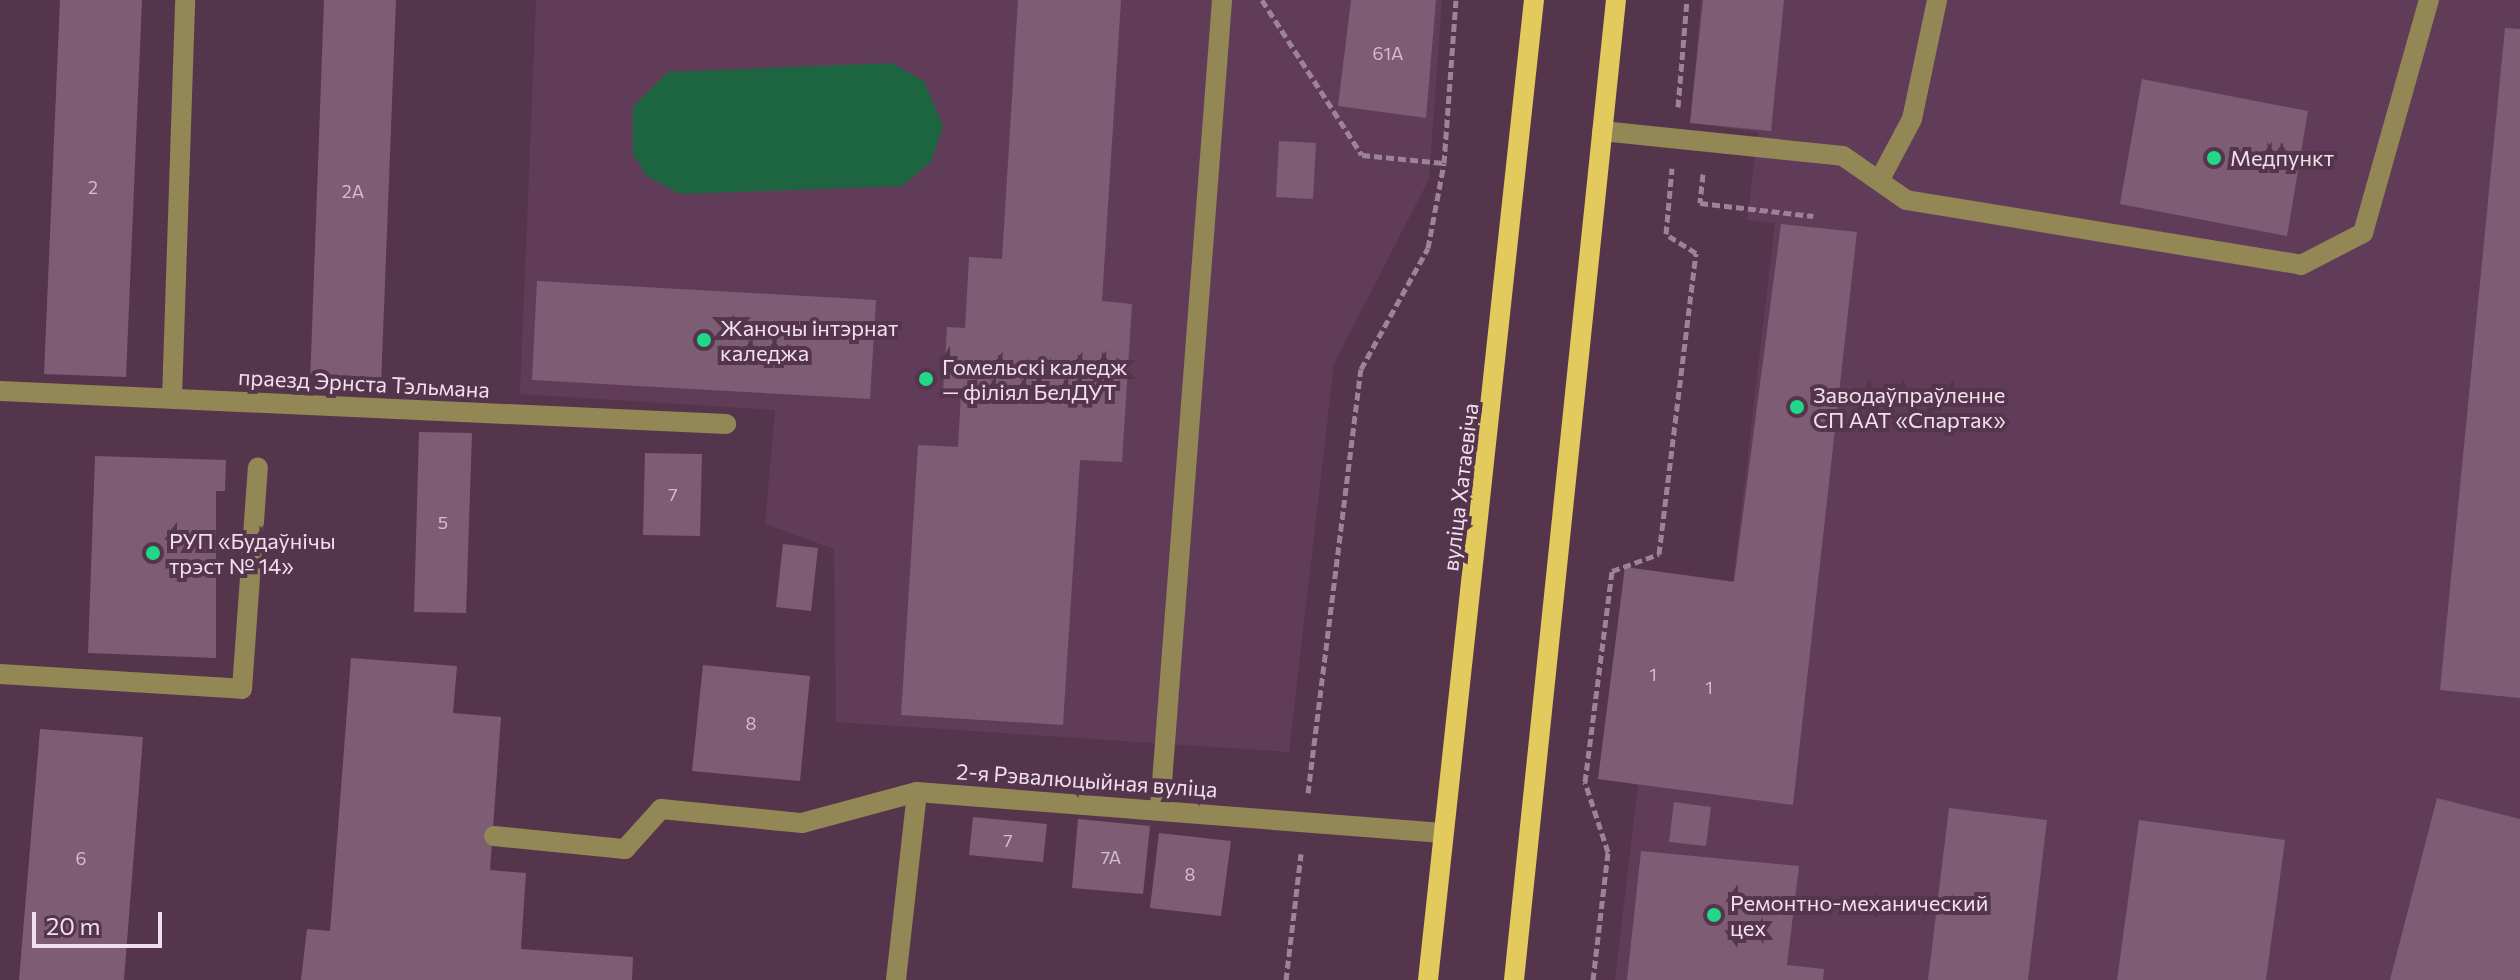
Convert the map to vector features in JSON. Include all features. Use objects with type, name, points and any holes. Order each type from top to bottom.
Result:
[{"type":"main road","name":"вуліца Хатаевіча","points":[[1428,980],[1534,0]]},
{"type":"main road","points":[[1514,980],[1616,0]]},
{"type":"street","points":[[172,398],[185,0]]},
{"type":"street","points":[[1160,808],[1222,0]]},
{"type":"street","points":[[1879,181],[1912,119],[1937,0]]},
{"type":"street","points":[[1602,131],[1843,156],[1906,200],[2301,265],[2363,233],[2429,0]]},
{"type":"street","name":"праезд Эрнста Тэльмана","points":[[0,391],[726,424]]},
{"type":"street","points":[[0,674],[242,689],[258,468]]},
{"type":"street","points":[[896,980],[917,792]]},
{"type":"street","name":"2-я Рэвалюцыйная вуліца","points":[[494,836],[625,849],[661,809],[802,823],[917,792],[1160,808],[1442,833]]},
{"type":"path","points":[[1262,0],[1362,155],[1444,163]]},
{"type":"path","points":[[1286,980],[1361,369],[1428,248],[1444,163],[1456,0]]},
{"type":"path","points":[[1593,980],[1608,852],[1585,782],[1612,571],[1659,554],[1696,253],[1666,234],[1687,0]]},
{"type":"path","points":[[1706,141],[1700,203],[1813,216]]},
{"type":"shaded area","name":"Гомельскі каледж — філіял БелДУТ","points":[[536,0],[1442,0],[1429,179],[1334,364],[1289,752],[836,722],[834,549],[765,524],[775,410],[520,394]]},
{"type":"shaded area","points":[[1701,0],[2520,0],[2520,980],[1615,980],[1638,785],[1598,779],[1625,567],[1733,581],[1775,223],[1747,220],[1758,132],[1690,123]]},
{"type":"green space","points":[[891,63],[924,81],[943,126],[931,162],[902,186],[680,194],[647,176],[633,155],[633,107],[668,72]]},
{"type":"building","points":[[60,0],[142,0],[126,377],[44,374]]},
{"type":"building","points":[[324,0],[396,0],[381,385],[310,383]]},
{"type":"building","points":[[1018,0],[1121,0],[1102,301],[1132,304],[1122,462],[1080,460],[1063,725],[901,715],[918,445],[958,447],[961,392],[943,391],[947,327],[965,328],[969,257],[1002,259]]},
{"type":"building","points":[[1351,0],[1436,0],[1426,118],[1338,106]]},
{"type":"building","points":[[1703,0],[1784,0],[1771,131],[1690,123]]},
{"type":"building","points":[[2505,28],[2520,29],[2520,698],[2440,690]]},
{"type":"building","name":"Медпункт","points":[[2142,79],[2308,111],[2287,236],[2120,204]]},
{"type":"building","points":[[1279,141],[1316,143],[1313,199],[1276,197]]},
{"type":"building","points":[[1781,224],[1857,232],[1793,805],[1598,779],[1625,567],[1734,582]]},
{"type":"building","name":"Жаночы інтэрнат каледжа","points":[[537,281],[876,300],[870,399],[532,380]]},
{"type":"building","points":[[419,432],[472,433],[466,613],[414,612]]},
{"type":"building","points":[[645,453],[702,454],[700,536],[643,535]]},
{"type":"building","name":"РУП «Будаўнічы трэст № 14»","points":[[95,456],[226,460],[225,491],[216,491],[216,658],[88,653]]},
{"type":"building","points":[[783,544],[818,548],[811,611],[776,607]]},
{"type":"building","points":[[351,658],[457,666],[453,713],[501,717],[490,870],[526,873],[521,949],[633,957],[632,980],[301,980],[307,929],[330,931]]},
{"type":"building","points":[[703,665],[810,676],[800,781],[692,771]]},
{"type":"building","points":[[40,729],[143,737],[124,980],[19,980]]},
{"type":"building","points":[[2437,798],[2520,819],[2520,980],[2390,980]]},
{"type":"building","points":[[1674,802],[1711,807],[1706,846],[1669,842]]},
{"type":"building","points":[[1949,808],[2047,820],[2028,980],[1928,980]]},
{"type":"building","points":[[973,817],[1047,824],[1043,862],[969,855]]},
{"type":"building","points":[[1078,819],[1150,826],[1143,894],[1072,888]]},
{"type":"building","points":[[2139,820],[2285,840],[2266,980],[2117,980]]},
{"type":"building","points":[[1159,833],[1231,841],[1221,916],[1150,908]]},
{"type":"building","name":"Ремонтно-механический цех","points":[[1641,851],[1799,866],[1787,965],[1824,969],[1823,980],[1627,980]]},
{"type":"place","name":"Медпункт","points":[[2214,158]]},
{"type":"place","name":"Жаночы інтэрнат каледжа","points":[[704,340]]},
{"type":"place","name":"Гомельскі каледж — філіял БелДУТ","points":[[926,379]]},
{"type":"place","name":"Заводаўпраўленне СП ААТ «Спартак»","points":[[1797,407]]},
{"type":"place","name":"РУП «Будаўнічы трэст № 14»","points":[[153,553]]},
{"type":"place","name":"Ремонтно-механический цех","points":[[1714,915]]}]
